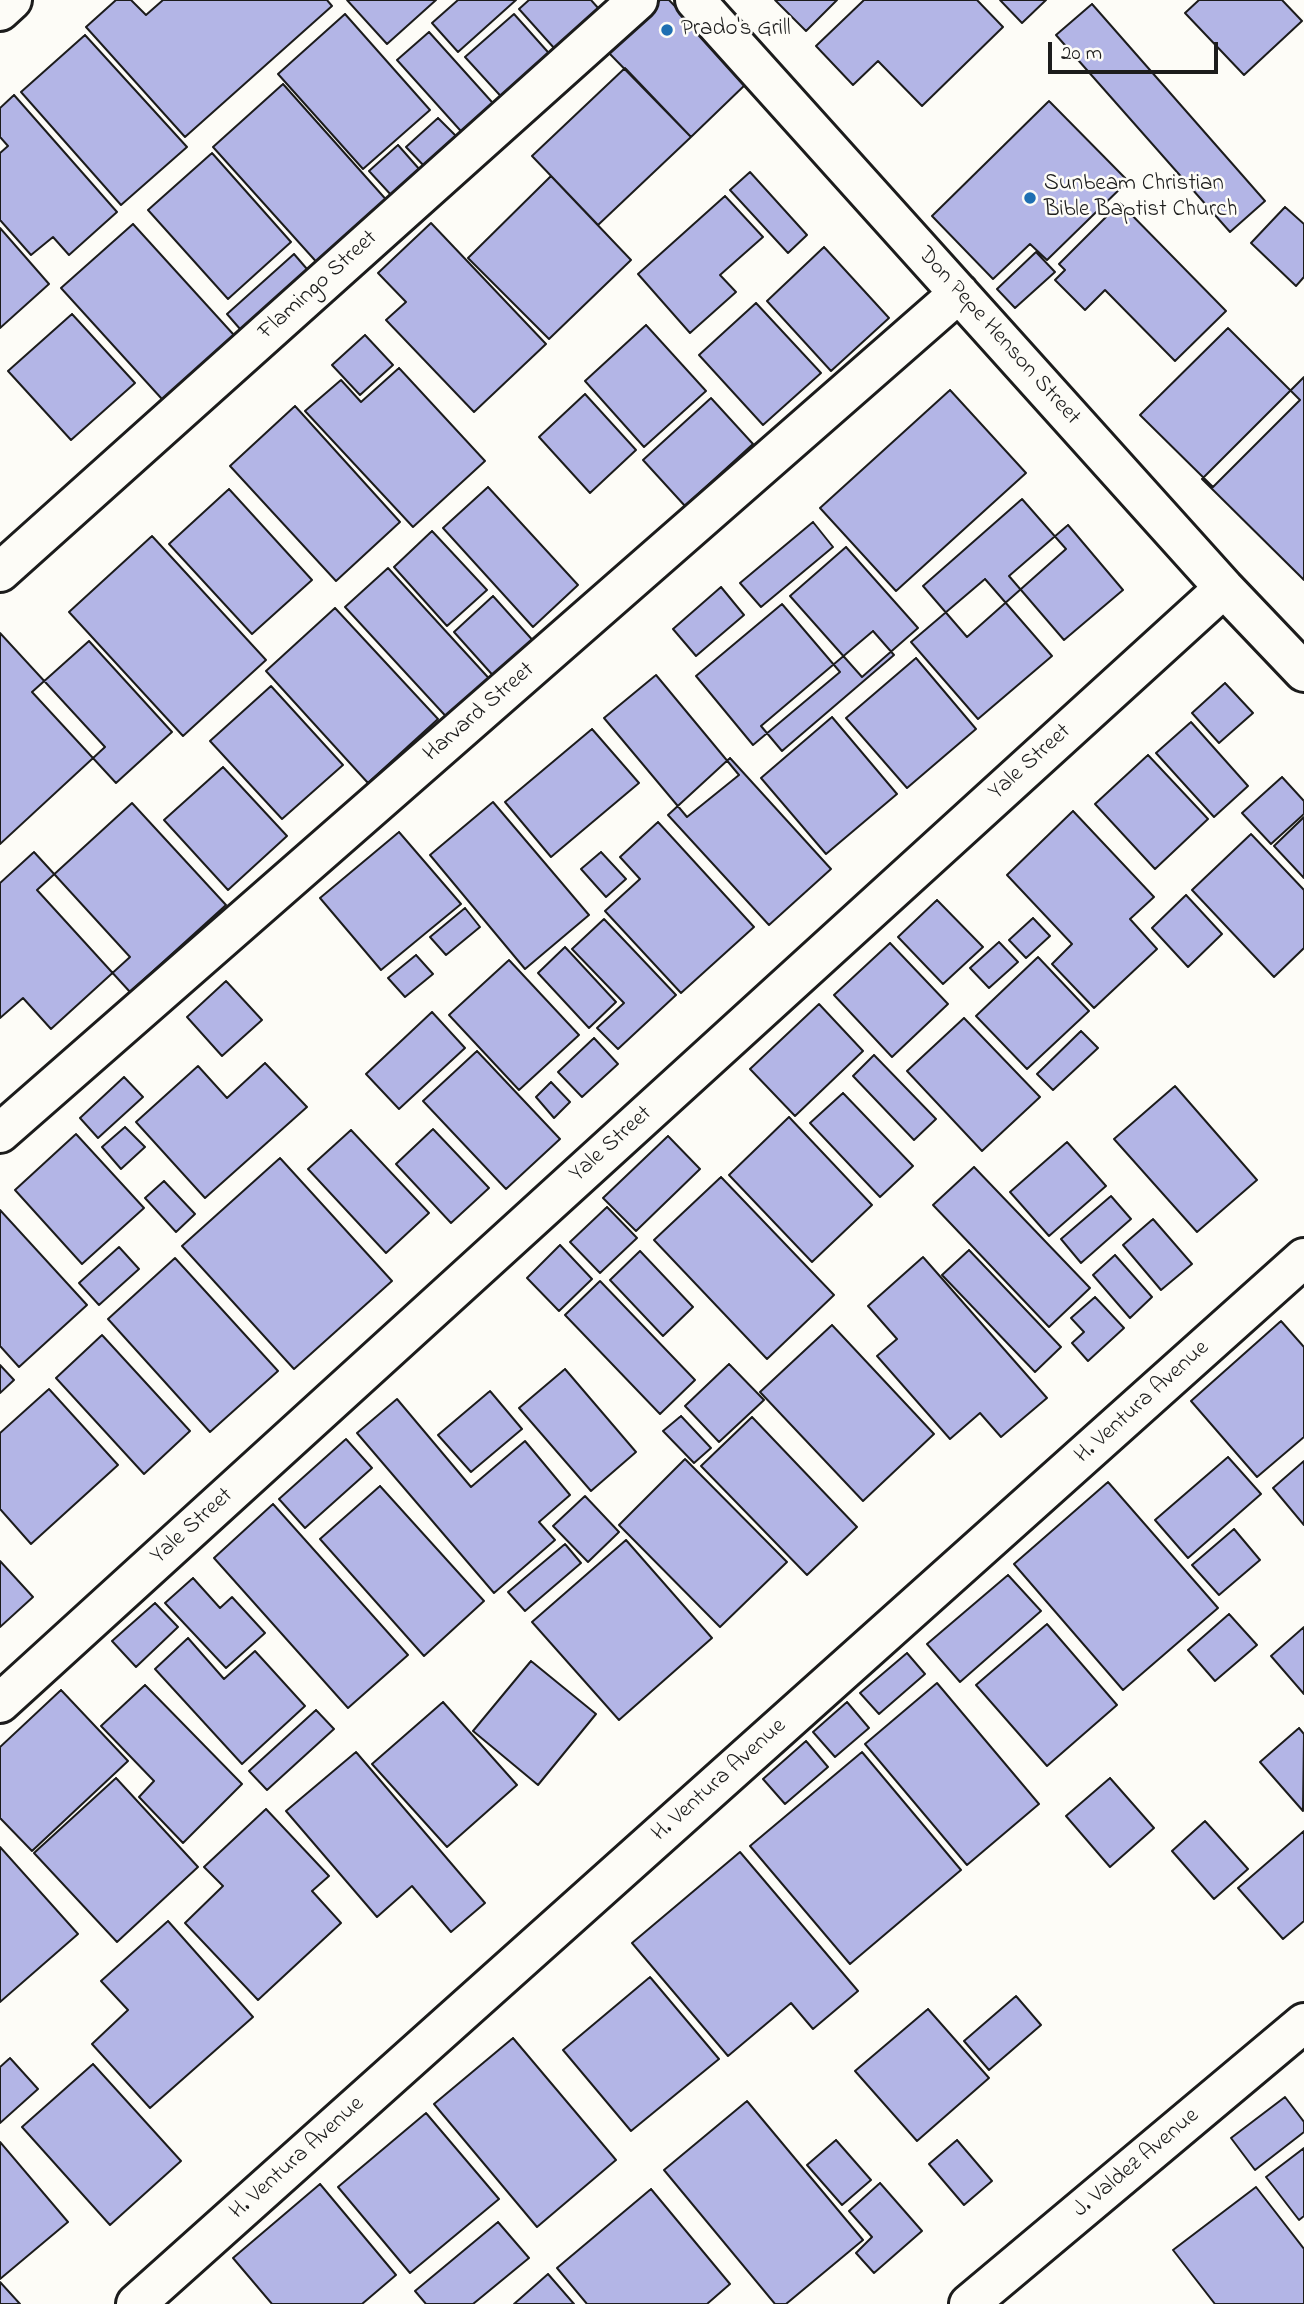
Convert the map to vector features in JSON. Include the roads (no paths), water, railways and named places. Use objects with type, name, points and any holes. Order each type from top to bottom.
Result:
[{"type":"street","points":[[0,11],[12,0]]},
{"type":"street","name":"Flamingo Street","points":[[0,572],[638,0]]},
{"type":"street","name":"Don Pepe Henson Street","points":[[695,0],[1224,587],[1304,671]]},
{"type":"street","name":"Harvard Street","points":[[0,1133],[959,293]]},
{"type":"street","name":"Yale Street","points":[[0,1703],[1224,587]]},
{"type":"street","name":"H. Ventura Avenue","points":[[136,2304],[1304,1258]]},
{"type":"street","name":"J. Valdez Avenue","points":[[969,2304],[1304,2023]]},
{"type":"place","name":"Prado's Grill","points":[[667,30]]},
{"type":"place","name":"Sunbeam Christian Bible Baptist Church","points":[[1030,198]]}]
